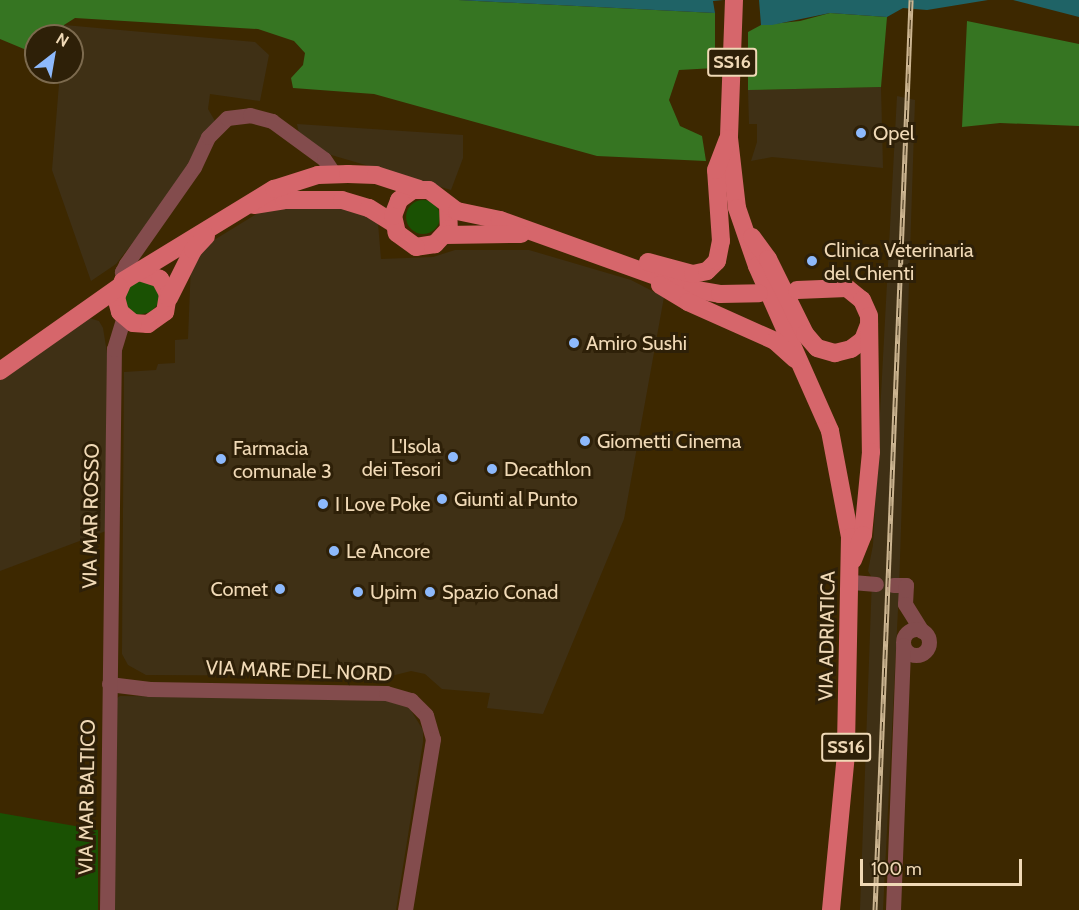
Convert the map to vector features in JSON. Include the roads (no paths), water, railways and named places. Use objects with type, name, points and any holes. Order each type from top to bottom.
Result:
[{"type":"main road","name":"SS16","points":[[734,0],[729,131],[741,224],[804,369]]},
{"type":"main road","points":[[622,264],[646,262],[693,274],[713,265],[721,241],[716,170],[729,131]]},
{"type":"main road","points":[[0,371],[88,312],[128,279],[241,210],[287,183],[334,174],[376,176],[437,193],[448,205],[706,292],[759,293]]},
{"type":"main road","points":[[393,223],[399,200],[419,189]]},
{"type":"main road","points":[[241,210],[284,200],[342,200],[369,208],[393,223],[400,237],[417,247],[431,246],[445,235],[451,222],[448,205]]},
{"type":"main road","points":[[741,224],[768,259],[805,334],[817,348],[836,353],[851,349],[863,339],[869,324]]},
{"type":"main road","points":[[88,312],[105,310],[128,318],[159,318],[194,250],[214,228]]},
{"type":"main road","points":[[445,235],[483,232],[538,235]]},
{"type":"main road","points":[[645,272],[688,302],[775,341],[804,369]]},
{"type":"main road","points":[[128,279],[160,279],[168,298]]},
{"type":"main road","points":[[128,279],[116,300],[128,318]]},
{"type":"main road","points":[[797,290],[833,286],[852,290],[865,303],[869,324],[872,435],[864,535],[851,573]]},
{"type":"main road","name":"VIA ADRIATICA","points":[[804,369],[827,422],[839,464],[851,573],[844,795],[831,910]]},
{"type":"street","points":[[128,279],[122,272],[126,264],[194,167],[208,137],[227,118],[250,115],[272,121],[324,159],[334,174]]},
{"type":"street","name":"VIA MAR ROSSO","points":[[109,684],[114,349],[128,318]]},
{"type":"street","points":[[851,573],[876,584]]},
{"type":"street","points":[[899,585],[905,604],[929,644],[918,655],[901,682]]},
{"type":"street","points":[[893,910],[903,645],[910,631],[922,631]]},
{"type":"street","points":[[903,645],[911,654],[918,655]]},
{"type":"street","name":"VIA MAR BALTICO","points":[[107,910],[109,684]]},
{"type":"street","name":"VIA MARE DEL NORD","points":[[109,684],[150,689],[386,693],[417,705],[429,722],[433,740],[405,910]]},
{"type":"water","points":[[458,0],[723,0],[713,1],[715,13]]},
{"type":"water","points":[[759,0],[988,0],[927,10],[903,8],[887,17],[830,13],[772,25],[761,25]]},
{"type":"water","points":[[1013,0],[1079,0],[1079,17]]},
{"type":"railway","points":[[875,910],[911,0]]},
{"type":"place","name":"Opel","points":[[861,133]]},
{"type":"place","name":"Clinica Veterinaria del Chienti","points":[[812,261]]},
{"type":"place","name":"Amiro Sushi","points":[[574,343]]},
{"type":"place","name":"Giometti Cinema","points":[[585,441]]},
{"type":"place","name":"L'Isola dei Tesori","points":[[453,457]]},
{"type":"place","name":"Farmacia comunale 3","points":[[221,459]]},
{"type":"place","name":"Decathlon","points":[[492,469]]},
{"type":"place","name":"Giunti al Punto","points":[[442,499]]},
{"type":"place","name":"I Love Poke","points":[[323,504]]},
{"type":"place","name":"Le Ancore","points":[[334,551]]},
{"type":"place","name":"Comet","points":[[280,589]]},
{"type":"place","name":"Upim","points":[[358,592]]},
{"type":"place","name":"Spazio Conad","points":[[430,592]]}]
